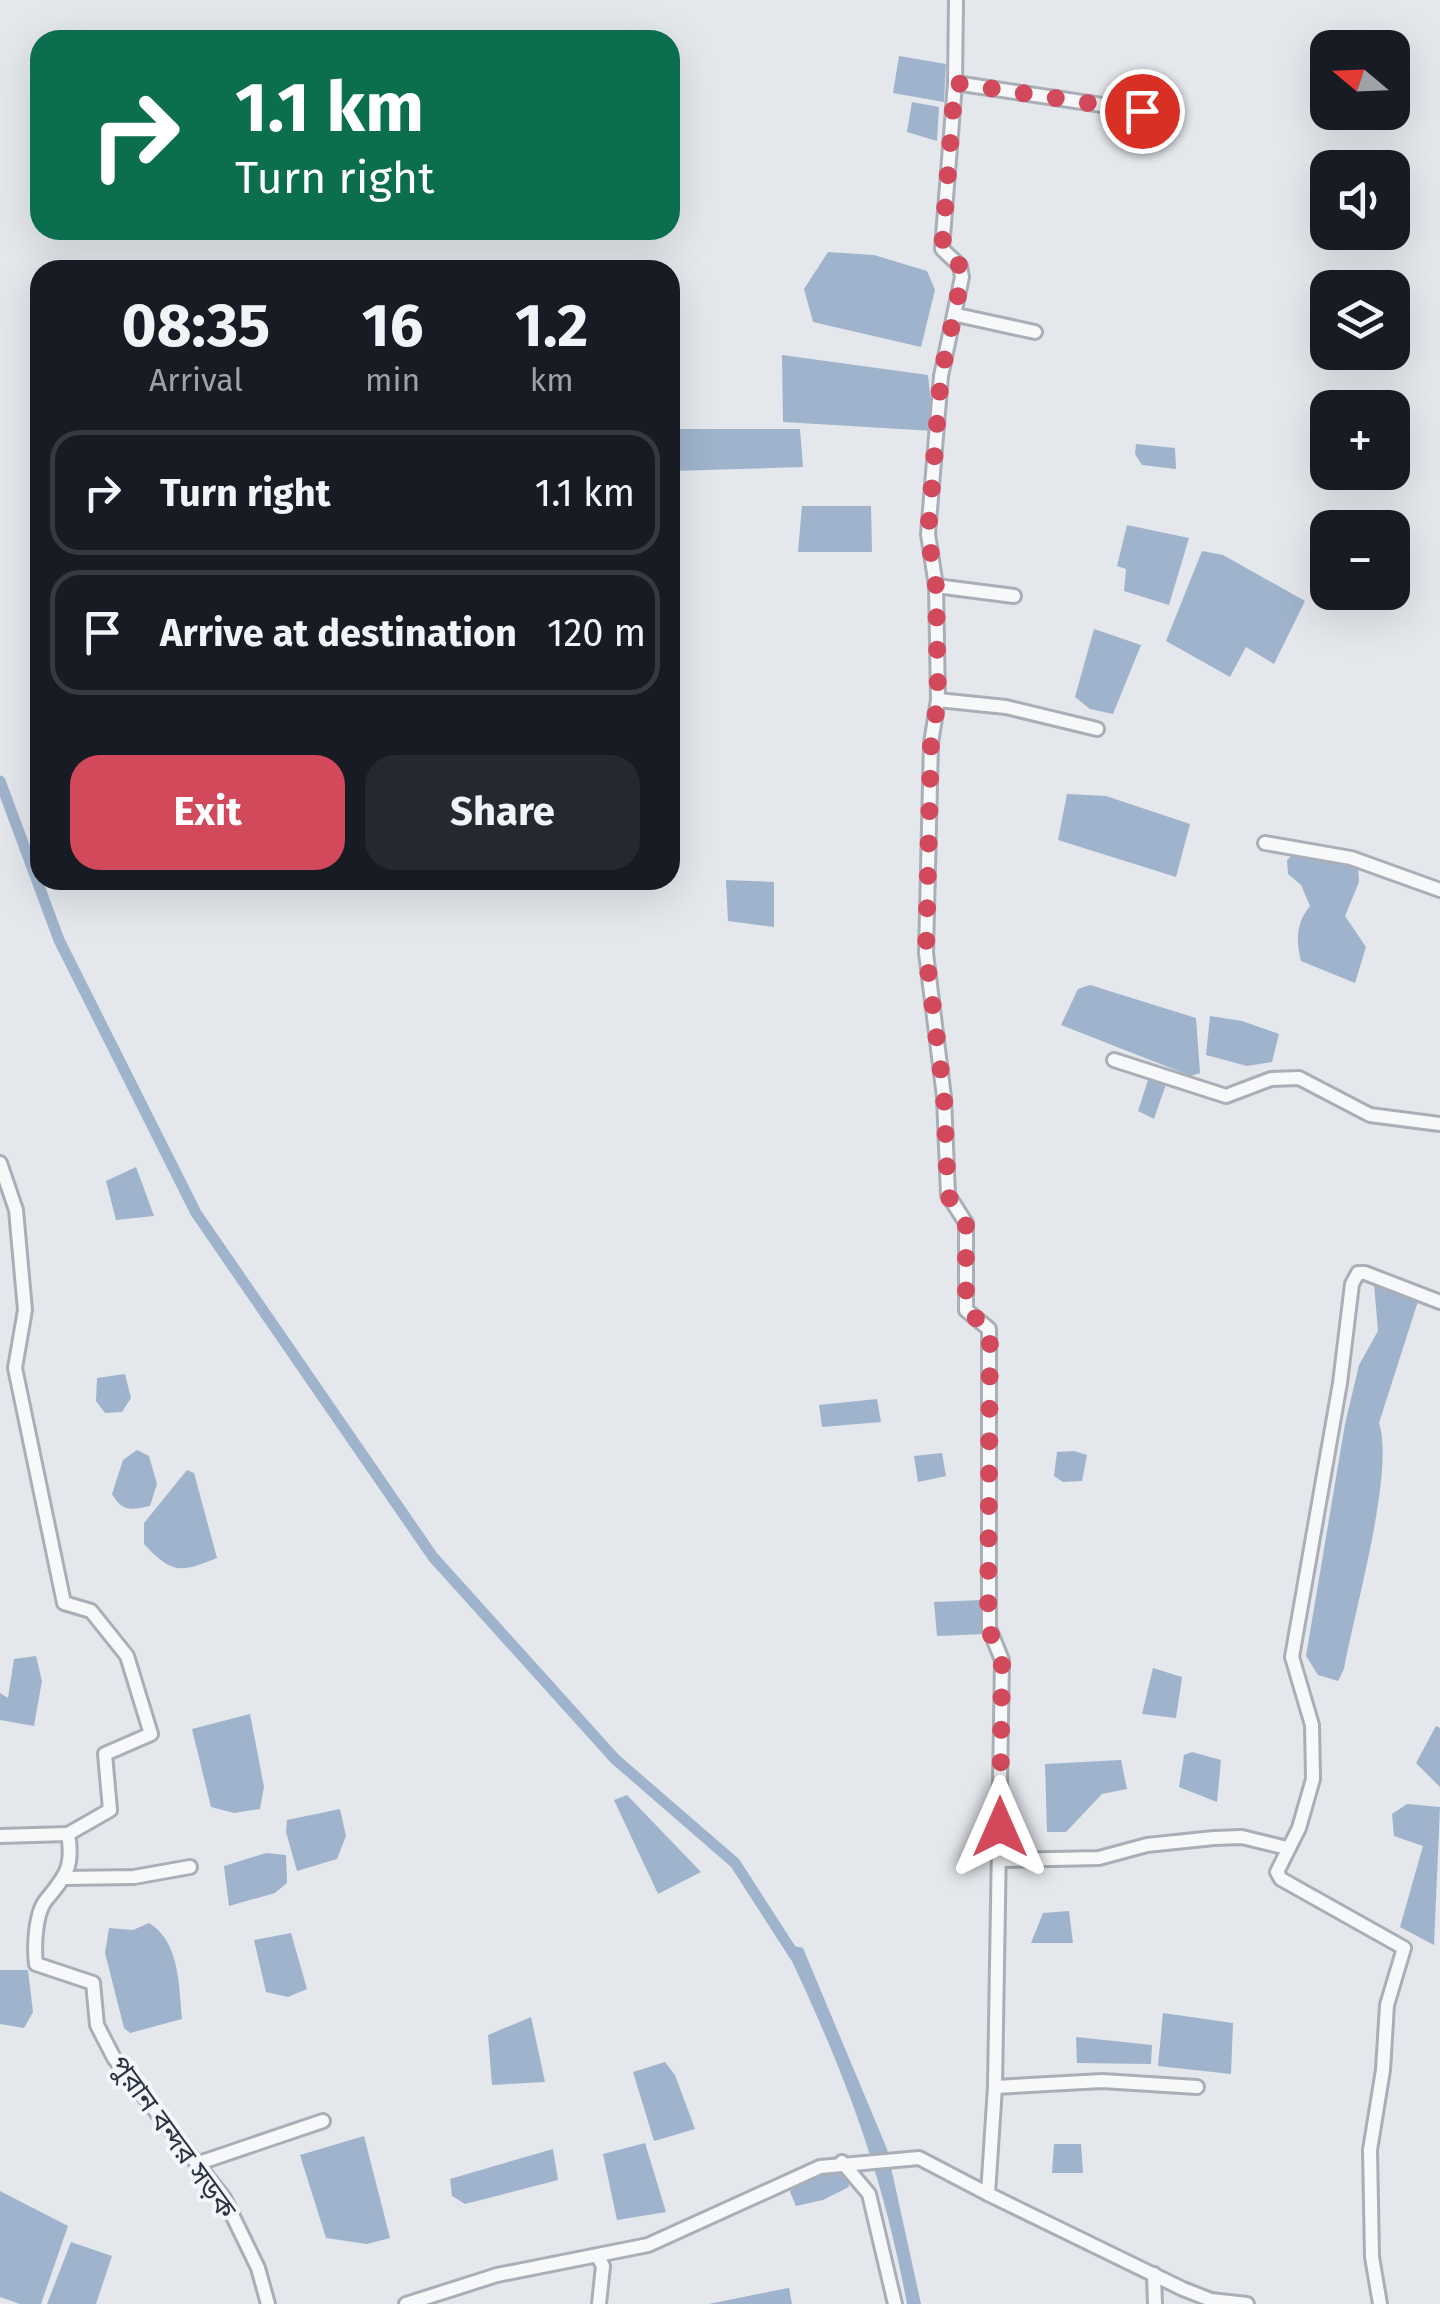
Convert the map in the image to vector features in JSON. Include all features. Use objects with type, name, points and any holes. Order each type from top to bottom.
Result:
[{"type":"street","points":[[956,0],[955,83],[942,249],[960,266],[957,315],[941,376],[928,534],[936,586],[938,700],[931,743],[926,953],[944,1096],[948,1196],[966,1223],[966,1310],[990,1330],[988,1628],[1002,1660],[995,2087],[988,2194]]},
{"type":"street","points":[[955,83],[1142,111]]},
{"type":"street","points":[[957,315],[1035,332]]},
{"type":"street","points":[[936,586],[1014,596]]},
{"type":"street","points":[[938,700],[1006,707],[1096,729]]},
{"type":"street","points":[[1265,843],[1351,858],[1440,890]]},
{"type":"street","points":[[1114,1060],[1226,1096],[1270,1079],[1298,1078],[1370,1115],[1440,1124]]},
{"type":"street","points":[[0,1163],[16,1210],[26,1310],[15,1368],[64,1603],[91,1611],[127,1656],[150,1731],[104,1754],[110,1810],[68,1834],[0,1836]]},
{"type":"street","points":[[1380,2304],[1372,2257],[1370,2150],[1383,2070],[1387,2005],[1404,1948],[1278,1876],[1287,1848],[1300,1828],[1314,1779],[1312,1724],[1292,1657],[1340,1383],[1352,1284],[1358,1273],[1365,1273],[1440,1302]]},
{"type":"street","name":"পুরান বন্দর সড়ক","points":[[68,1834],[70,1858],[65,1878],[44,1902],[36,1964],[93,1983],[97,2025],[114,2058],[224,2198],[258,2268],[268,2304]]},
{"type":"street","points":[[1000,1860],[1099,1858],[1147,1845],[1214,1838],[1242,1837],[1287,1848]]},
{"type":"street","points":[[65,1878],[134,1877],[190,1867]]},
{"type":"street","points":[[995,2087],[1102,2081],[1196,2087]]},
{"type":"street","points":[[199,2163],[323,2121]]},
{"type":"street","points":[[406,2304],[497,2276],[598,2257],[668,2237],[820,2167],[891,2159],[927,2160],[988,2194],[1211,2300],[1247,2304]]},
{"type":"street","points":[[842,2162],[868,2194],[895,2304]]},
{"type":"street","points":[[598,2257],[603,2266],[599,2304]]},
{"type":"street","points":[[1154,2274],[1154,2304]]},
{"type":"water","points":[[899,56],[946,64],[944,102],[893,93]]},
{"type":"water","points":[[912,102],[939,107],[937,141],[907,132]]},
{"type":"water","points":[[828,252],[874,255],[927,271],[935,290],[921,347],[813,322],[804,289]]},
{"type":"water","points":[[782,355],[928,375],[934,431],[783,422]]},
{"type":"water","points":[[680,429],[800,429],[803,467],[680,471]]},
{"type":"water","points":[[1136,444],[1175,448],[1176,469],[1142,465],[1135,454]]},
{"type":"water","points":[[802,506],[871,506],[872,552],[798,552]]},
{"type":"water","points":[[1127,525],[1189,538],[1169,605],[1124,591],[1126,569],[1117,566]]},
{"type":"water","points":[[1202,551],[1223,555],[1305,601],[1274,664],[1246,647],[1230,677],[1166,641]]},
{"type":"water","points":[[1094,629],[1141,645],[1113,714],[1090,709],[1075,697]]},
{"type":"water","points":[[1067,794],[1106,796],[1190,824],[1176,877],[1058,840]]},
{"type":"water","points":[[1298,850],[1358,864],[1359,882],[1345,916],[1366,947],[1355,983],[1301,961],[1298,932],[1310,906],[1301,885],[1288,874],[1287,860]]},
{"type":"water","points":[[726,880],[774,882],[774,927],[728,921]]},
{"type":"water","points":[[1090,985],[1196,1018],[1200,1073],[1191,1076],[1061,1025],[1078,989]]},
{"type":"water","points":[[1210,1016],[1242,1021],[1279,1034],[1272,1062],[1247,1066],[1206,1055]]},
{"type":"water","points":[[1148,1080],[1166,1084],[1154,1119],[1138,1111]]},
{"type":"water","points":[[136,1167],[154,1216],[116,1220],[106,1181]]},
{"type":"water","points":[[1374,1284],[1419,1298],[1379,1423],[1382,1474],[1378,1507],[1344,1669],[1338,1681],[1318,1675],[1306,1656],[1345,1424],[1359,1365],[1378,1331]]},
{"type":"water","points":[[125,1374],[131,1398],[122,1412],[105,1413],[96,1401],[97,1378]]},
{"type":"water","points":[[877,1399],[881,1422],[822,1427],[819,1405]]},
{"type":"water","points":[[137,1450],[149,1456],[157,1484],[150,1506],[128,1508],[112,1494],[123,1460]]},
{"type":"water","points":[[1057,1452],[1087,1455],[1082,1481],[1063,1482],[1054,1476]]},
{"type":"water","points":[[942,1453],[946,1476],[918,1482],[914,1456]]},
{"type":"water","points":[[187,1470],[194,1473],[217,1558],[177,1568],[162,1561],[144,1544],[144,1523]]},
{"type":"water","points":[[982,1600],[984,1634],[937,1636],[934,1602]]},
{"type":"water","points":[[36,1656],[42,1681],[34,1726],[0,1720],[0,1693],[8,1698],[14,1659]]},
{"type":"water","points":[[1153,1668],[1182,1677],[1176,1718],[1142,1714]]},
{"type":"water","points":[[250,1714],[264,1787],[260,1809],[234,1813],[211,1807],[192,1729]]},
{"type":"water","points":[[1436,1726],[1440,1728],[1440,1787],[1416,1763]]},
{"type":"water","points":[[1192,1752],[1221,1760],[1217,1802],[1179,1787],[1184,1755]]},
{"type":"water","points":[[1121,1760],[1127,1789],[1102,1794],[1066,1832],[1047,1832],[1045,1764]]},
{"type":"water","points":[[627,1795],[701,1872],[658,1894],[614,1800]]},
{"type":"water","points":[[1407,1804],[1440,1807],[1434,1945],[1400,1927],[1423,1846],[1394,1836],[1392,1814]]},
{"type":"water","points":[[340,1809],[346,1836],[337,1859],[297,1871],[286,1832],[287,1820]]},
{"type":"water","points":[[266,1853],[286,1855],[287,1883],[275,1893],[229,1906],[224,1866]]},
{"type":"water","points":[[1069,1911],[1073,1943],[1031,1943],[1043,1913]]},
{"type":"water","points":[[149,1923],[167,1941],[172,1953],[182,2019],[130,2033],[124,2028],[105,1953],[109,1928],[133,1930]]},
{"type":"water","points":[[291,1933],[307,1989],[288,1997],[266,1992],[254,1940]]},
{"type":"water","points":[[790,1945],[803,1948],[887,2149],[921,2304],[907,2304],[874,2168],[829,2043],[790,1957]]},
{"type":"water","points":[[0,1970],[28,1970],[33,2012],[24,2028],[0,2024]]},
{"type":"water","points":[[1163,2013],[1233,2023],[1231,2074],[1158,2066]]},
{"type":"water","points":[[531,2017],[545,2082],[492,2085],[488,2035]]},
{"type":"water","points":[[1076,2037],[1152,2045],[1151,2064],[1077,2063]]},
{"type":"water","points":[[665,2062],[675,2075],[695,2129],[654,2141],[633,2072]]},
{"type":"water","points":[[364,2136],[390,2238],[367,2244],[326,2238],[300,2155]]},
{"type":"water","points":[[645,2143],[666,2212],[617,2220],[603,2154]]},
{"type":"water","points":[[1054,2144],[1081,2144],[1083,2173],[1052,2173]]},
{"type":"water","points":[[553,2149],[558,2180],[465,2204],[452,2196],[450,2179]]},
{"type":"water","points":[[828,2166],[847,2170],[849,2187],[823,2200],[796,2206],[790,2192],[793,2186]]},
{"type":"water","points":[[0,2191],[68,2226],[41,2304],[20,2304],[0,2297]]},
{"type":"water","points":[[71,2242],[112,2256],[96,2304],[47,2304]]},
{"type":"water","points":[[788,2288],[792,2304],[709,2304]]},
{"type":"waterway","points":[[0,781],[30,862]]},
{"type":"waterway","points":[[40,890],[59,940],[196,1213],[433,1557],[615,1759],[735,1863],[795,1956]]},
{"type":"route","points":[[1000,1827],[1002,1660],[988,1628],[990,1330],[966,1310],[966,1223],[948,1196],[944,1096],[926,953],[931,743],[938,700],[936,586],[928,534],[941,376],[962,277],[960,266],[942,249],[948,162],[955,83],[1105,102],[1142,111]]}]
